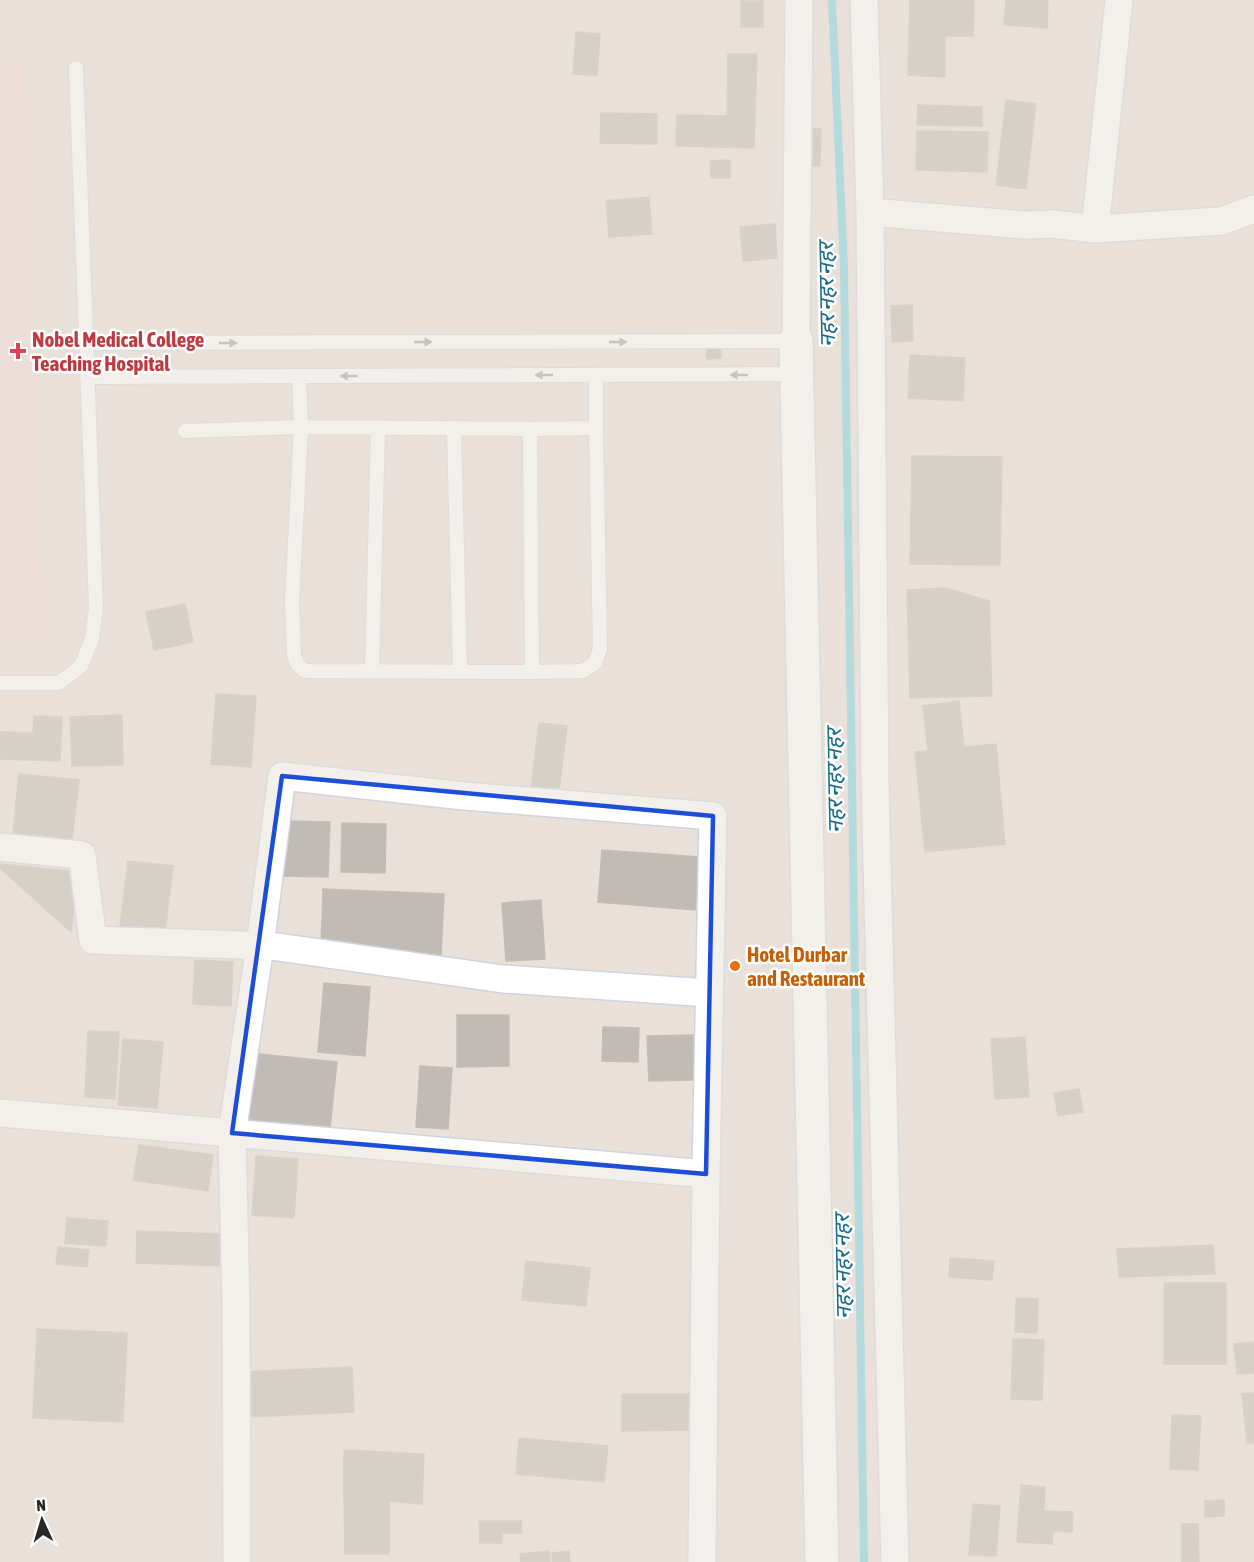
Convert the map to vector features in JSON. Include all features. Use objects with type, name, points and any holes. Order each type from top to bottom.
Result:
[{"type":"street","points":[[799,0],[796,341],[822,1562]]},
{"type":"street","points":[[864,0],[870,212],[875,783],[895,1562]]},
{"type":"street","points":[[1095,229],[1119,0]]},
{"type":"street","points":[[870,212],[1026,225],[1053,224],[1095,229],[1222,221],[1254,209]]},
{"type":"street","points":[[237,1562],[236,1315],[232,1133],[282,776],[464,796],[713,816],[702,1562]]},
{"type":"street","points":[[0,847],[82,855],[93,940],[260,946],[503,979],[710,993]]},
{"type":"street","points":[[0,1113],[706,1173]]},
{"type":"lane","points":[[0,683],[59,682],[81,666],[92,639],[96,607],[76,68]]},
{"type":"lane","points":[[86,343],[796,341]]},
{"type":"lane","points":[[87,377],[798,374]]},
{"type":"lane","points":[[299,376],[301,426],[292,602],[294,656],[298,665],[305,671],[532,672],[582,671],[595,663],[600,649],[596,375]]},
{"type":"lane","points":[[185,431],[301,426],[596,428]]},
{"type":"lane","points":[[372,672],[378,427]]},
{"type":"lane","points":[[454,428],[460,671]]},
{"type":"lane","points":[[530,429],[532,672]]},
{"type":"highlighted area","points":[[282,776],[713,816],[706,1174],[232,1133]]},
{"type":"shaded area","name":"Nobel Medical College Teaching Hospital","points":[[26,63],[45,638],[0,639],[0,64]]},
{"type":"building","points":[[910,0],[974,0],[973,36],[945,36],[945,77],[908,75]]},
{"type":"building","points":[[1006,0],[1048,0],[1047,28],[1004,25]]},
{"type":"building","points":[[741,1],[763,1],[763,27],[741,27]]},
{"type":"building","points":[[576,32],[600,34],[597,76],[573,74]]},
{"type":"building","points":[[728,54],[757,54],[754,148],[676,146],[677,115],[727,116]]},
{"type":"building","points":[[1006,100],[1036,104],[1026,189],[996,185]]},
{"type":"building","points":[[918,105],[982,107],[982,126],[917,125]]},
{"type":"building","points":[[601,113],[657,114],[657,144],[600,143]]},
{"type":"building","points":[[809,128],[821,129],[820,166],[808,166]]},
{"type":"building","points":[[917,131],[988,132],[987,172],[916,170]]},
{"type":"building","points":[[730,160],[730,178],[711,178],[710,161]]},
{"type":"building","points":[[649,197],[652,234],[609,237],[606,201]]},
{"type":"building","points":[[775,224],[777,258],[743,261],[740,227]]},
{"type":"building","points":[[912,305],[913,341],[892,342],[891,306]]},
{"type":"building","points":[[707,347],[721,347],[721,358],[707,359]]},
{"type":"building","points":[[910,355],[965,358],[963,401],[908,398]]},
{"type":"building","points":[[912,456],[1002,457],[1000,565],[910,564]]},
{"type":"building","points":[[946,588],[989,601],[992,696],[910,698],[907,590]]},
{"type":"building","points":[[185,604],[193,642],[154,650],[146,612]]},
{"type":"building","points":[[216,694],[256,696],[251,767],[211,764]]},
{"type":"building","points":[[959,701],[964,746],[928,751],[923,706]]},
{"type":"building","points":[[122,715],[123,765],[72,766],[70,717]]},
{"type":"building","points":[[34,716],[62,717],[60,761],[0,759],[0,732],[33,733]]},
{"type":"building","points":[[539,723],[567,726],[559,791],[531,788]]},
{"type":"building","points":[[996,744],[1005,844],[925,852],[915,752]]},
{"type":"building","points":[[19,774],[79,780],[72,839],[13,833]]},
{"type":"building","points":[[285,821],[330,822],[328,877],[284,876]]},
{"type":"building","points":[[342,823],[386,824],[385,873],[341,872]]},
{"type":"building","points":[[602,850],[700,857],[695,910],[598,902]]},
{"type":"building","points":[[128,861],[173,866],[165,932],[120,927]]},
{"type":"building","points":[[0,864],[78,872],[71,932],[0,868]]},
{"type":"building","points":[[323,889],[444,894],[441,955],[321,950]]},
{"type":"building","points":[[541,900],[545,959],[506,961],[502,903]]},
{"type":"building","points":[[195,960],[233,962],[231,1006],[193,1004]]},
{"type":"building","points":[[324,983],[370,987],[365,1056],[318,1052]]},
{"type":"building","points":[[457,1015],[509,1015],[509,1066],[457,1067]]},
{"type":"building","points":[[603,1027],[639,1028],[638,1062],[602,1061]]},
{"type":"building","points":[[88,1031],[119,1032],[115,1099],[85,1097]]},
{"type":"building","points":[[693,1035],[694,1080],[649,1081],[647,1036]]},
{"type":"building","points":[[1025,1037],[1029,1097],[995,1099],[991,1039]]},
{"type":"building","points":[[123,1039],[163,1042],[157,1108],[118,1105]]},
{"type":"building","points":[[248,1053],[337,1062],[330,1128],[241,1119]]},
{"type":"building","points":[[420,1066],[452,1068],[448,1129],[416,1127]]},
{"type":"building","points":[[1079,1089],[1083,1112],[1058,1116],[1054,1093]]},
{"type":"building","points":[[139,1145],[213,1155],[208,1191],[133,1180]]},
{"type":"building","points":[[256,1156],[298,1159],[294,1218],[252,1215]]},
{"type":"building","points":[[67,1218],[108,1221],[106,1246],[65,1243]]},
{"type":"building","points":[[137,1231],[223,1234],[222,1266],[136,1263]]},
{"type":"building","points":[[1213,1245],[1215,1274],[1119,1277],[1117,1249]]},
{"type":"building","points":[[58,1247],[89,1250],[87,1267],[56,1264]]},
{"type":"building","points":[[950,1258],[994,1261],[992,1280],[949,1277]]},
{"type":"building","points":[[526,1261],[590,1268],[586,1306],[522,1300]]},
{"type":"building","points":[[1164,1283],[1226,1283],[1226,1364],[1164,1364]]},
{"type":"building","points":[[1016,1298],[1038,1299],[1037,1333],[1015,1332]]},
{"type":"building","points":[[37,1329],[127,1333],[123,1422],[33,1418]]},
{"type":"building","points":[[1013,1339],[1044,1340],[1042,1400],[1011,1399]]},
{"type":"building","points":[[1254,1342],[1254,1373],[1237,1374],[1234,1344]]},
{"type":"building","points":[[352,1367],[354,1412],[248,1417],[246,1372]]},
{"type":"building","points":[[1254,1393],[1254,1443],[1247,1443],[1242,1394]]},
{"type":"building","points":[[622,1394],[689,1394],[689,1430],[622,1431]]},
{"type":"building","points":[[1172,1415],[1201,1416],[1198,1470],[1170,1469]]},
{"type":"building","points":[[519,1438],[608,1446],[604,1482],[516,1474]]},
{"type":"building","points":[[344,1450],[424,1454],[422,1504],[389,1501],[344,1502]]},
{"type":"building","points":[[1021,1485],[1045,1487],[1044,1511],[1073,1512],[1072,1532],[1053,1531],[1052,1544],[1017,1542]]},
{"type":"building","points":[[1224,1500],[1224,1516],[1205,1517],[1205,1501]]},
{"type":"building","points":[[389,1501],[389,1554],[345,1554],[344,1502]]},
{"type":"building","points":[[973,1504],[1000,1506],[996,1556],[969,1555]]},
{"type":"building","points":[[479,1521],[521,1521],[522,1533],[502,1533],[502,1543],[480,1543]]},
{"type":"building","points":[[1182,1524],[1198,1524],[1199,1562],[1182,1562]]},
{"type":"building","points":[[549,1551],[550,1562],[521,1562],[520,1554]]},
{"type":"building","points":[[569,1551],[570,1562],[553,1562],[552,1553]]},
{"type":"waterway","name":"नहर नहर नहर","points":[[832,0],[844,267],[864,1562]]},
{"type":"place","name":"Nobel Medical College Teaching Hospital","points":[[18,351]]},
{"type":"place","name":"Hotel Durbar and Restaurant","points":[[735,966]]}]
